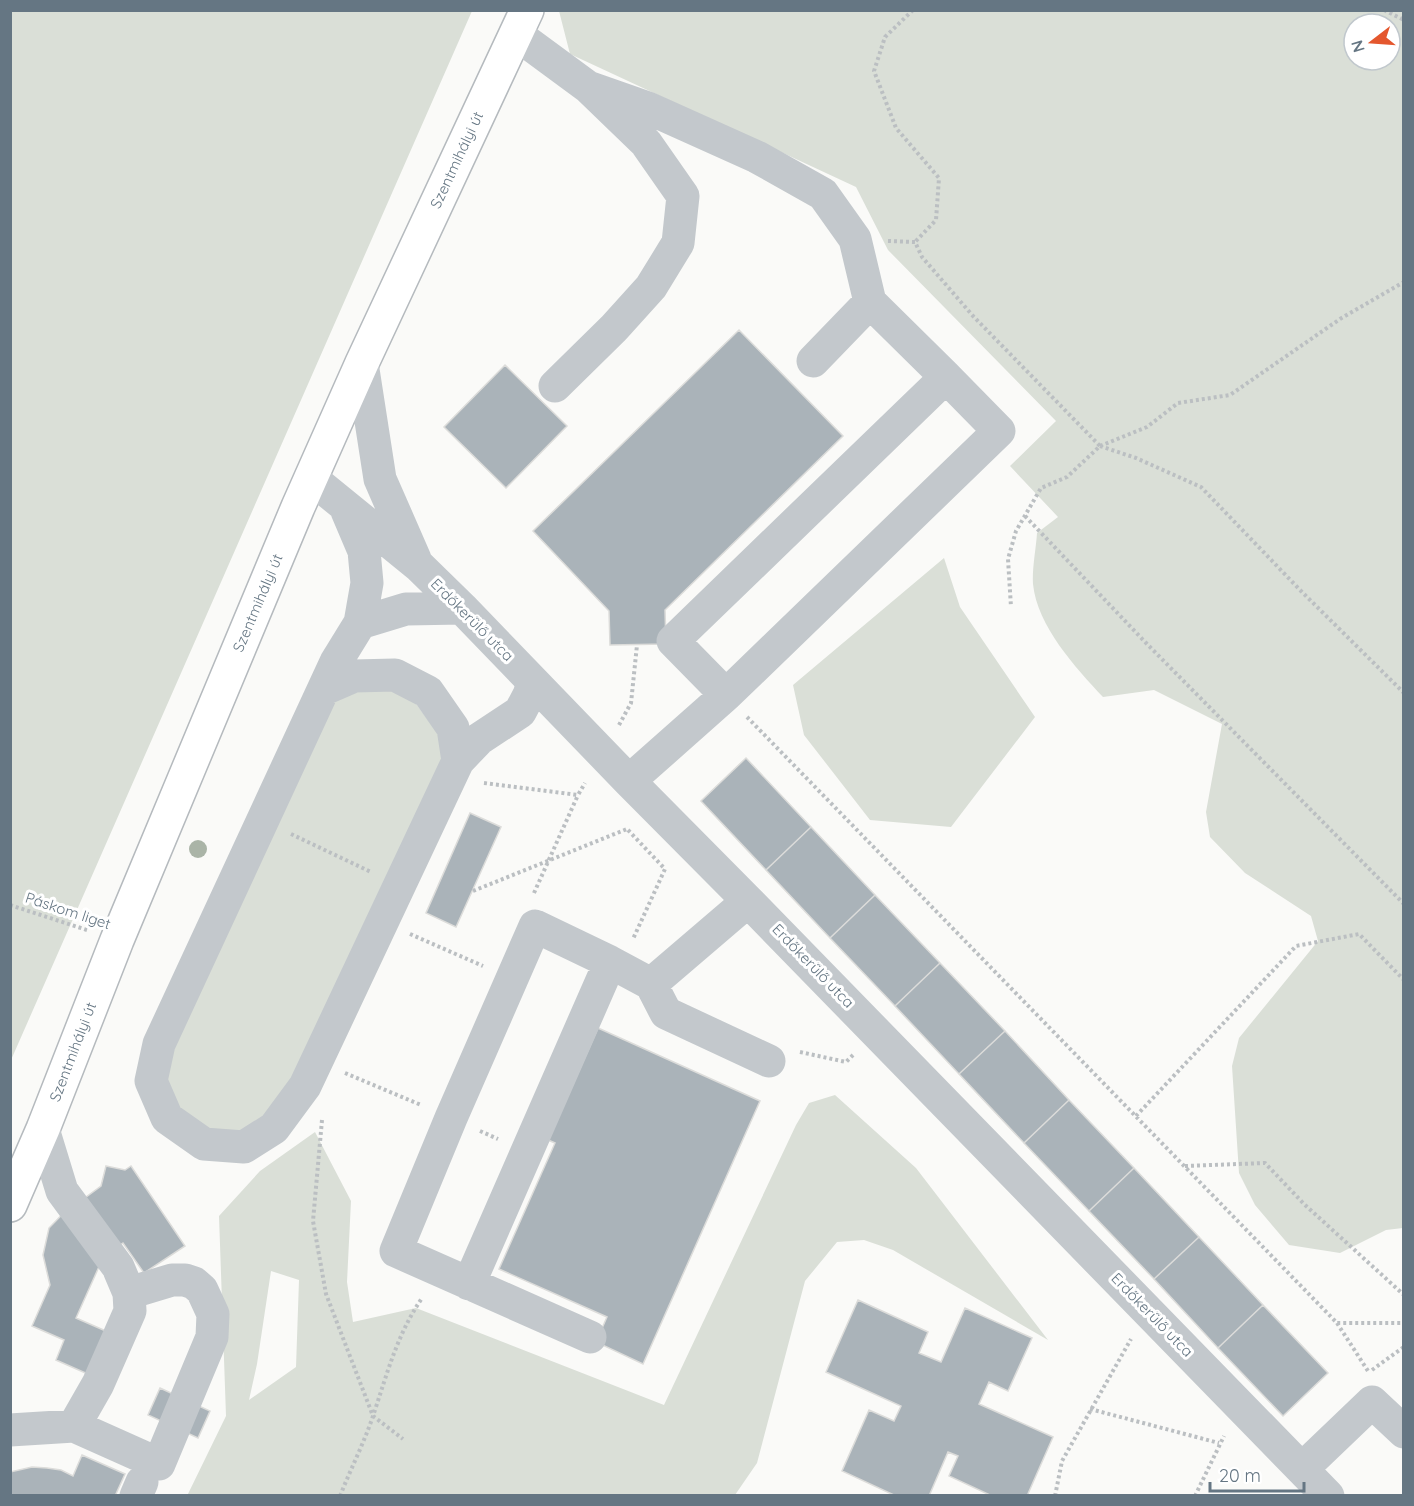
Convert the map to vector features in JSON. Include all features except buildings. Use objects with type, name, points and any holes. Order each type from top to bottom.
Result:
[{"type":"main road","name":"Szentmihályi út","points":[[10,1205],[43,1129],[117,940],[311,478],[362,363],[522,22]]},
{"type":"street","points":[[522,22],[646,143],[683,196],[678,243],[651,287],[614,328],[555,386]]},
{"type":"street","points":[[588,87],[648,108],[747,153],[823,194],[855,239],[870,302],[999,431],[726,695],[629,781]]},
{"type":"street","points":[[813,361],[870,302]]},
{"type":"street","points":[[362,363],[380,479],[419,566]]},
{"type":"street","points":[[726,695],[673,641],[946,377]]},
{"type":"street","name":"Erdőkerülő utca","points":[[311,478],[419,566],[462,608],[1328,1496]]},
{"type":"street","points":[[345,506],[364,551],[367,583],[360,623],[336,662],[159,1044],[151,1081],[167,1118],[204,1144],[244,1147],[274,1128],[305,1086],[466,771],[479,740],[520,712],[533,682]]},
{"type":"street","points":[[360,623],[406,609],[462,608]]},
{"type":"street","points":[[324,689],[354,676],[395,675],[428,692],[453,728],[466,771]]},
{"type":"street","points":[[520,712],[562,712]]},
{"type":"street","points":[[651,984],[748,901]]},
{"type":"street","points":[[590,1338],[396,1251],[451,1118],[535,927],[651,984],[666,1013],[770,1061]]},
{"type":"street","points":[[454,1278],[616,965]]},
{"type":"street","points":[[43,1129],[62,1191],[118,1267],[129,1293],[130,1311],[98,1384],[74,1426]]},
{"type":"street","points":[[10,1430],[74,1426],[159,1464],[212,1337],[213,1314],[202,1290],[194,1283],[185,1280],[172,1280],[129,1293]]},
{"type":"street","points":[[1302,1469],[1372,1402],[1404,1432]]},
{"type":"path","points":[[913,10],[885,37],[874,71],[896,128],[939,178],[936,220],[915,242]]},
{"type":"path","points":[[1384,10],[1404,20]]},
{"type":"path","points":[[1404,282],[1340,320],[1230,395],[1178,403],[1147,427],[1100,446],[1136,458],[1201,487],[1404,693]]},
{"type":"path","points":[[1025,516],[1147,644],[1404,904]]},
{"type":"path","points":[[535,927],[528,905],[578,795],[631,704],[637,645]]},
{"type":"path","points":[[726,695],[1337,1323],[1369,1372],[1404,1347]]},
{"type":"path","points":[[466,771],[578,795]]},
{"type":"path","points":[[585,784],[592,791]]},
{"type":"path","points":[[263,821],[378,876]]},
{"type":"path","points":[[616,965],[629,948],[665,869],[620,821]]},
{"type":"path","points":[[473,891],[627,829]]},
{"type":"path","name":"Páskom liget","points":[[10,905],[117,940]]},
{"type":"path","points":[[404,931],[512,980]]},
{"type":"path","points":[[1136,1116],[1296,946],[1359,934],[1404,980]]},
{"type":"path","points":[[770,1061],[788,1049],[846,1062],[877,1032]]},
{"type":"path","points":[[323,1116],[314,1221],[326,1294],[373,1416],[403,1439]]},
{"type":"path","points":[[1184,1166],[1265,1163],[1304,1204],[1404,1295]]},
{"type":"path","points":[[340,1496],[373,1416],[397,1342],[411,1314],[454,1278]]},
{"type":"path","points":[[1055,1496],[1062,1461],[1148,1310]]},
{"type":"path","points":[[1337,1323],[1404,1323]]},
{"type":"path","points":[[1195,1496],[1219,1443],[1242,1407]]},
{"type":"path","points":[[1090,1409],[1219,1443]]},
{"type":"shaded area","points":[[10,11],[472,11],[11,1060],[10,1060]]},
{"type":"shaded area","points":[[559,11],[1403,11],[1403,1228],[1386,1230],[1340,1253],[1289,1245],[1255,1205],[1239,1173],[1232,1066],[1239,1038],[1318,941],[1311,916],[1245,873],[1210,837],[1206,812],[1222,724],[1154,690],[1103,697],[1081,673],[1050,631],[1036,600],[1033,584],[1034,565],[1037,533],[1058,517],[1010,466],[1056,421],[888,250],[856,187],[570,54]]},
{"type":"shaded area","points":[[944,558],[960,607],[1035,717],[951,827],[870,820],[804,735],[793,685]]},
{"type":"shaded area","points":[[395,675],[458,761],[305,1086],[244,1147],[167,1118],[159,1044],[324,689]]},
{"type":"shaded area","points":[[835,1095],[916,1168],[1048,1340],[893,1250],[864,1240],[837,1242],[805,1281],[757,1463],[735,1495],[187,1496],[226,1416],[219,1216],[260,1171],[315,1132],[351,1201],[347,1282],[353,1322],[416,1308],[664,1405],[796,1125],[809,1103]],"holes":[[[271,1271],[299,1280],[296,1367],[249,1400],[257,1364]]]}]
